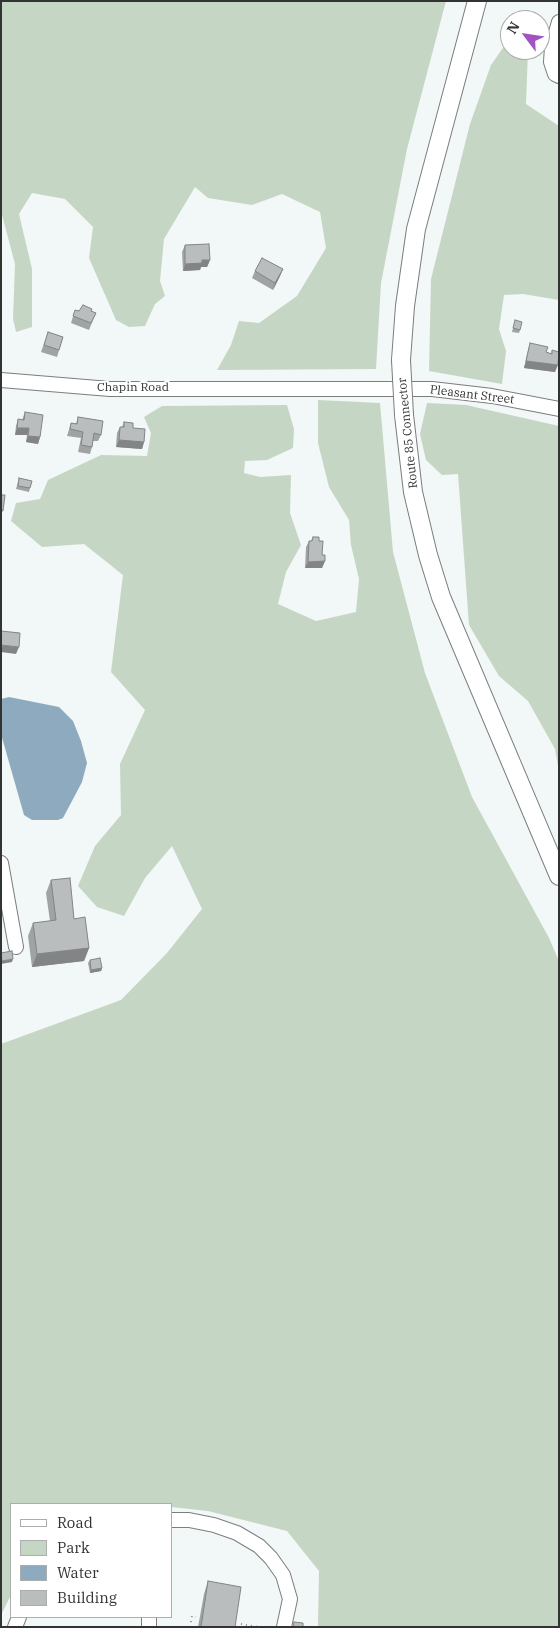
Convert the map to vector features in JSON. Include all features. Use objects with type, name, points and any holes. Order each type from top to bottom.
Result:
[{"type":"main road","name":"Route 85 Connector","points":[[477,1],[416,229],[405,306],[402,360],[404,415],[415,499],[440,597],[559,876]]},
{"type":"street","points":[[559,22],[552,47],[551,62],[555,74],[559,76]]},
{"type":"street","name":"Chapin Road","points":[[1,380],[83,388],[265,388]]},
{"type":"street","name":"Pleasant Street","points":[[265,388],[432,389],[492,396],[559,409]]},
{"type":"street","points":[[1,863],[16,947]]},
{"type":"street","points":[[172,1520],[189,1520],[237,1533],[259,1546],[271,1558],[283,1575],[290,1599],[284,1627]]},
{"type":"path","points":[[190,1627],[192,1616],[196,1617]]},
{"type":"path","points":[[241,1624],[258,1627]]},
{"type":"green space","points":[[1,1],[446,1],[407,149],[381,283],[376,369],[217,370],[231,345],[239,321],[259,323],[297,296],[326,248],[320,212],[282,194],[252,205],[208,198],[195,187],[164,239],[160,281],[165,296],[155,304],[145,326],[129,327],[116,320],[89,258],[93,227],[65,199],[32,193],[19,214],[32,269],[32,327],[16,332],[13,319],[15,264],[1,211]]},
{"type":"green space","points":[[500,52],[500,60],[528,60],[526,104],[559,126],[559,300],[523,294],[504,295],[499,329],[506,351],[502,384],[429,371],[431,279],[470,124],[491,65]]},
{"type":"green space","points":[[318,400],[380,403],[393,552],[425,673],[472,797],[549,938],[559,961],[559,1627],[318,1627],[319,1571],[287,1531],[208,1511],[172,1507],[172,1503],[10,1503],[10,1597],[1,1615],[1,1044],[121,1000],[167,953],[202,909],[172,846],[145,878],[124,916],[97,907],[78,886],[95,846],[121,815],[120,764],[145,710],[111,672],[123,575],[84,544],[42,547],[11,521],[16,503],[40,499],[48,480],[101,455],[147,456],[151,433],[144,417],[162,406],[287,405],[294,429],[293,448],[267,460],[245,461],[244,473],[260,477],[291,475],[290,513],[301,545],[286,572],[278,604],[316,621],[356,612],[359,579],[351,545],[349,520],[329,487],[318,443]]},
{"type":"green space","points":[[427,403],[466,405],[559,426],[559,771],[555,749],[528,701],[499,676],[469,625],[458,474],[442,475],[426,460],[420,434]]},
{"type":"water","points":[[9,697],[59,707],[73,721],[87,763],[82,782],[63,818],[58,820],[32,820],[24,815],[1,734],[1,699]]},
{"type":"building","points":[[209,244],[210,260],[202,260],[202,263],[185,264],[185,245]]},
{"type":"building","points":[[262,258],[283,269],[275,283],[255,271]]},
{"type":"building","points":[[83,305],[96,313],[91,323],[73,316],[75,310],[79,311]]},
{"type":"building","points":[[515,320],[522,322],[520,330],[513,328]]},
{"type":"building","points":[[48,332],[63,337],[59,350],[44,345]]},
{"type":"building","points":[[530,343],[548,347],[546,352],[552,354],[552,350],[559,352],[558,365],[526,361]]},
{"type":"building","points":[[25,412],[43,415],[40,437],[28,436],[29,428],[17,428],[18,419],[24,420]]},
{"type":"building","points":[[78,417],[103,421],[101,435],[94,433],[92,447],[81,445],[83,432],[70,429],[71,423],[77,424]]},
{"type":"building","points":[[124,422],[133,423],[133,428],[145,429],[144,442],[119,440],[120,427],[124,427]]},
{"type":"building","points":[[19,478],[32,481],[30,488],[18,486]]},
{"type":"building","points":[[1,495],[5,495],[3,511],[1,511]]},
{"type":"building","points":[[313,537],[319,537],[319,541],[323,541],[322,555],[325,555],[325,561],[308,562],[309,541],[312,541]]},
{"type":"building","points":[[1,631],[20,633],[19,647],[1,645]]},
{"type":"building","points":[[70,878],[74,919],[85,917],[89,948],[37,954],[33,923],[56,920],[51,880]]},
{"type":"building","points":[[12,951],[13,959],[2,961],[1,953]]},
{"type":"building","points":[[100,958],[102,968],[91,970],[90,960]]},
{"type":"building","points":[[208,1581],[241,1587],[235,1627],[201,1627]]},
{"type":"building","points":[[294,1622],[303,1623],[303,1627],[293,1627]]}]
